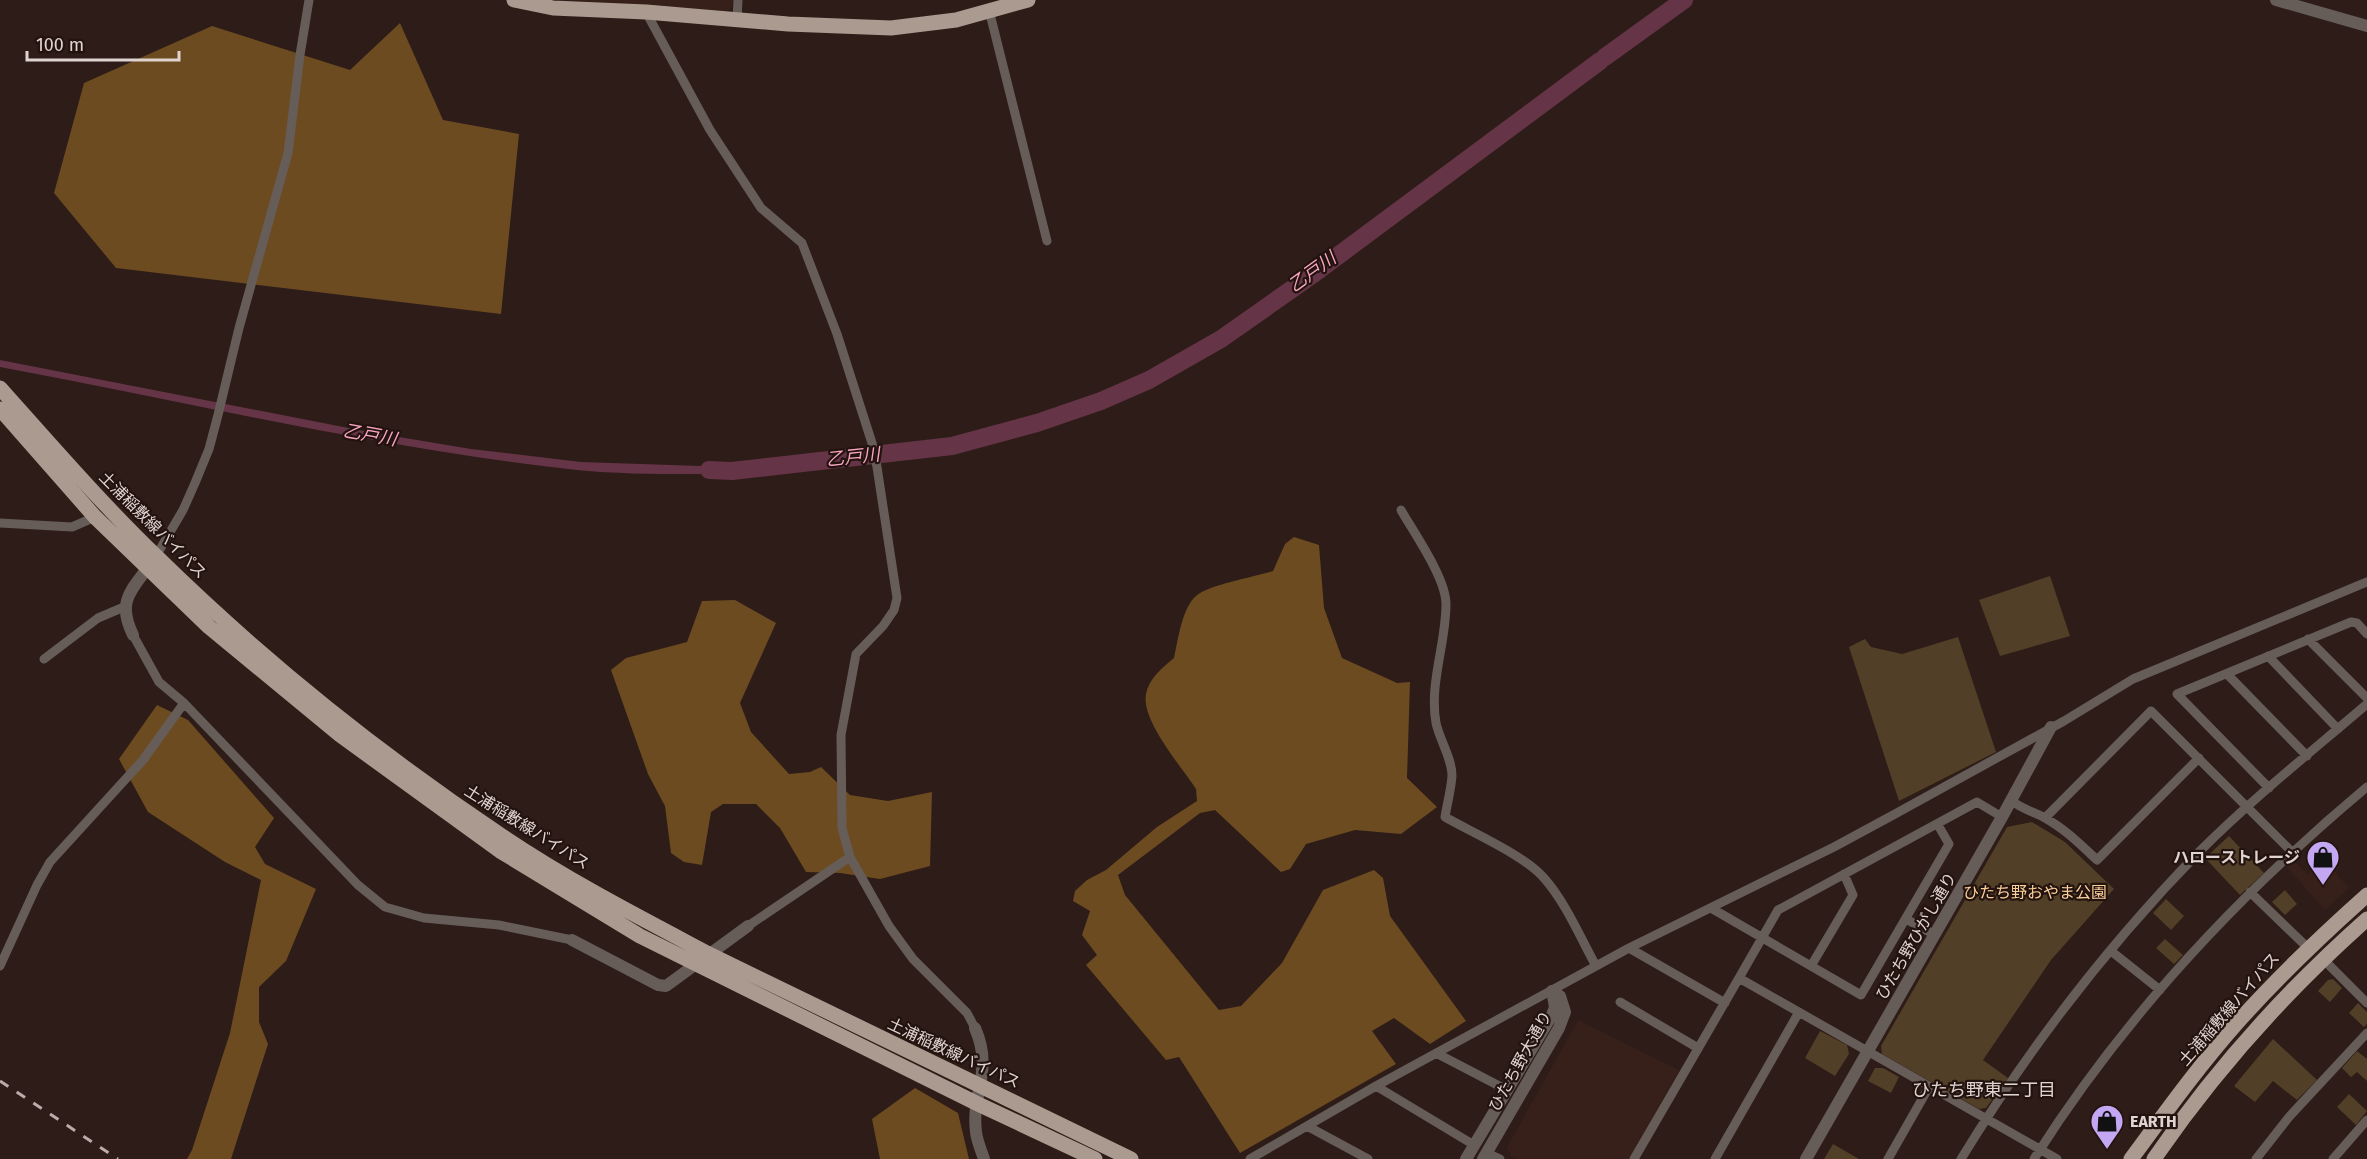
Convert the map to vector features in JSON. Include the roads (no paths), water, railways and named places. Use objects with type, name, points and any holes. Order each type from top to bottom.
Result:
[{"type":"main road","points":[[514,0],[553,8],[646,12],[788,24],[891,28],[956,20],[1018,1]]},
{"type":"main road","name":"土浦稲敷線バイパス","points":[[0,388],[83,480],[209,627],[340,735],[413,790],[500,851],[609,919],[978,1104],[1095,1159]]},
{"type":"main road","name":"土浦稲敷線バイパス","points":[[0,409],[95,517],[220,616],[310,694],[405,768],[503,837],[640,917],[709,954],[1131,1159]]},
{"type":"main road","name":"土浦稲敷線バイパス","points":[[2131,1159],[2236,1025],[2308,948],[2367,895]]},
{"type":"main road","name":"土浦稲敷線バイパス","points":[[2154,1159],[2182,1119],[2251,1035],[2323,959],[2367,919]]},
{"type":"street","points":[[44,659],[98,618],[124,607],[183,510],[209,449],[288,153],[309,0]]},
{"type":"street","points":[[737,20],[738,0]]},
{"type":"street","points":[[2276,0],[2367,26]]},
{"type":"street","points":[[989,10],[1047,241]]},
{"type":"street","points":[[646,12],[710,130],[761,207],[802,243],[837,334],[872,448],[897,598],[894,610],[883,626],[856,654],[841,735],[841,808],[845,843],[850,857],[889,926],[937,984],[967,1013],[975,1028],[983,1054],[975,1130],[984,1159]]},
{"type":"street","points":[[1401,510],[1441,581],[1446,602],[1436,667],[1436,723],[1452,775],[1445,817],[1525,862],[1544,877],[1569,916],[1596,966]]},
{"type":"street","points":[[0,523],[72,527],[95,517]]},
{"type":"street","points":[[1251,1159],[1376,1086],[1629,948],[1841,844],[2051,728],[2133,679],[2367,582]]},
{"type":"street","points":[[124,607],[133,635],[159,682],[184,703],[358,885],[385,907],[424,918],[499,925],[572,940],[662,986],[673,983],[695,964],[748,926],[850,857]]},
{"type":"street","points":[[2270,788],[2177,694],[2351,622],[2357,623],[2367,634]]},
{"type":"street","points":[[2308,639],[2367,698]]},
{"type":"street","points":[[2268,656],[2338,729]]},
{"type":"street","points":[[2227,674],[2307,756]]},
{"type":"street","points":[[0,966],[36,885],[50,862],[70,837],[143,760],[184,703]]},
{"type":"street","points":[[1961,1159],[2039,1041],[2158,896],[2202,850],[2367,704]]},
{"type":"street","points":[[2045,818],[2151,711],[2293,853]]},
{"type":"street","name":"ひたち野ひがし通り","points":[[1806,1159],[2012,801],[2051,728]]},
{"type":"street","points":[[2012,801],[2045,818],[2074,838],[2097,860],[2199,758]]},
{"type":"street","points":[[2034,1159],[2113,1047],[2160,990],[2250,892],[2367,787]]},
{"type":"street","points":[[1634,1159],[1778,910],[1977,802],[2002,817]]},
{"type":"street","points":[[1711,908],[1861,995],[1949,844],[1938,825]]},
{"type":"street","points":[[1811,966],[1853,895],[1844,874]]},
{"type":"street","points":[[2250,892],[2308,948]]},
{"type":"street","points":[[1906,919],[1935,935]]},
{"type":"street","points":[[1629,948],[1725,1003]]},
{"type":"street","points":[[2111,951],[2160,990]]},
{"type":"street","points":[[2323,959],[2367,1003]]},
{"type":"street","points":[[1739,978],[2057,1159]]},
{"type":"street","name":"ひたち野大通り","points":[[1466,1159],[1552,1015],[1555,1007],[1552,991]]},
{"type":"street","name":"ひたち野大通り","points":[[1485,1156],[1559,1028],[1565,1012],[1560,996],[1552,991]]},
{"type":"street","points":[[1620,1002],[1698,1048]]},
{"type":"street","points":[[1715,1159],[1799,1012]]},
{"type":"street","points":[[2256,1159],[2289,1117],[2367,1033]]},
{"type":"street","points":[[1436,1053],[1507,1090]]},
{"type":"street","points":[[1376,1086],[1474,1145]]},
{"type":"street","points":[[1888,1159],[1929,1087]]},
{"type":"street","points":[[2333,1159],[2367,1120]]},
{"type":"street","points":[[1306,1126],[1368,1159]]},
{"type":"street","points":[[1485,1156],[1500,1159]]},
{"type":"water","points":[[0,360],[369,432],[471,449],[581,462],[731,467],[732,474],[596,472],[432,450],[360,438],[0,367]]},
{"type":"waterway","name":"乙戸川","points":[[1605,57],[1684,0]]},
{"type":"waterway","name":"乙戸川","points":[[709,470],[732,471],[952,446],[1037,423],[1101,401],[1149,380],[1221,339],[1312,275],[1600,61]]},
{"type":"railway","points":[[0,1081],[118,1159]]},
{"type":"place","name":"ハローストレージ","points":[[2323,886]]},
{"type":"place","name":"EARTH","points":[[2107,1150]]},
{"type":"district","name":"ひたち野東二丁目","points":[[1984,1090]]},
{"type":"park label","name":"ひたち野おやま公園","points":[[2035,892]]}]
